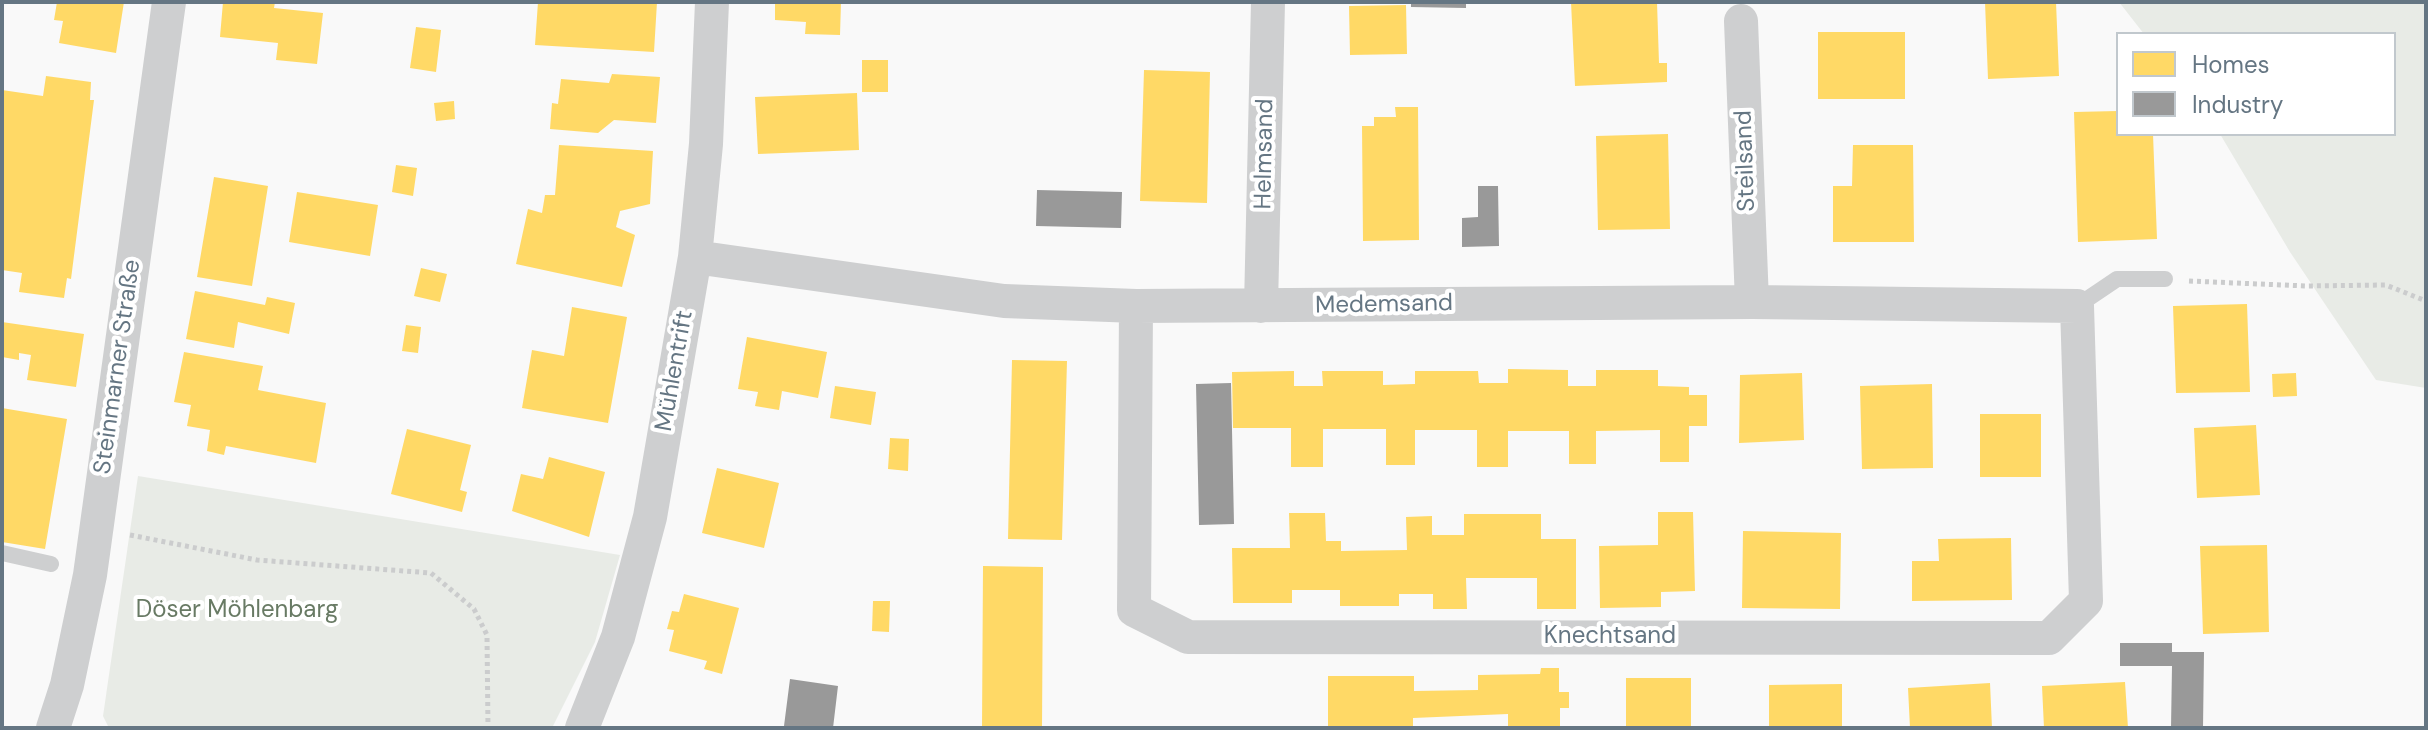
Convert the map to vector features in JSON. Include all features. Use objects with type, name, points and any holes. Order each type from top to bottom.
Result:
[{"type":"street","name":"Steinmarner Straße","points":[[53,728],[67,685],[90,575],[169,2]]},
{"type":"street","name":"Mühlentrift","points":[[582,728],[618,637],[650,517],[695,257],[706,144],[712,2]]},
{"type":"street","name":"Helmsand","points":[[1261,306],[1268,2]]},
{"type":"street","name":"Steilsand","points":[[1741,21],[1752,302]]},
{"type":"street","name":"Medemsand","points":[[695,257],[1004,301],[1136,306],[1752,302],[2077,306]]},
{"type":"street","name":"Knechtsand","points":[[1136,306],[1134,610],[1188,637],[2033,638],[2049,638],[2086,601],[2077,306]]},
{"type":"lane","points":[[2077,306],[2117,279],[2165,279]]},
{"type":"lane","points":[[2,553],[51,564]]},
{"type":"path","points":[[2165,279],[2306,286],[2386,285],[2426,301]]},
{"type":"path","points":[[129,535],[257,560],[431,573],[474,609],[487,635],[488,728]]},
{"type":"green space","points":[[2119,2],[2426,2],[2426,388],[2376,380],[2290,252],[2221,136],[2396,136],[2396,32],[2142,32]]},
{"type":"green space","name":"Döser Möhlenbarg","points":[[138,476],[620,555],[595,642],[552,728],[109,728],[103,716]]},
{"type":"building: Homes","points":[[57,2],[124,2],[116,53],[59,43],[63,21],[54,20]]},
{"type":"building: Homes","points":[[223,2],[275,2],[274,8],[323,13],[317,64],[276,60],[278,43],[220,37]]},
{"type":"building: Homes","points":[[538,2],[657,2],[654,52],[535,45]]},
{"type":"building: Homes","points":[[775,2],[841,2],[840,35],[805,34],[806,22],[775,20]]},
{"type":"building: Homes","points":[[1571,2],[1657,2],[1659,63],[1667,63],[1667,82],[1575,86]]},
{"type":"building: Homes","points":[[1985,2],[2056,2],[2059,76],[1988,79]]},
{"type":"building: Homes","points":[[1406,5],[1407,54],[1350,55],[1349,6]]},
{"type":"building: Homes","points":[[416,27],[441,30],[436,72],[410,68]]},
{"type":"building: Homes","points":[[1818,32],[1905,32],[1905,99],[1818,99]]},
{"type":"building: Homes","points":[[862,60],[888,60],[888,92],[862,92]]},
{"type":"building: Homes","points":[[1144,70],[1210,72],[1207,203],[1140,201]]},
{"type":"building: Homes","points":[[612,74],[660,77],[656,123],[614,120],[598,133],[550,129],[552,103],[558,104],[561,79],[609,83]]},
{"type":"building: Homes","points":[[46,76],[91,82],[90,100],[94,100],[71,279],[67,278],[64,298],[19,292],[22,273],[2,270],[2,90],[43,96]]},
{"type":"building: Homes","points":[[857,93],[859,150],[758,154],[755,97]]},
{"type":"building: Homes","points":[[454,101],[455,119],[436,121],[434,103]]},
{"type":"building: Homes","points":[[1395,107],[1418,107],[1419,240],[1363,241],[1362,126],[1374,126],[1374,117],[1396,117]]},
{"type":"building: Homes","points":[[2116,111],[2116,136],[2153,136],[2157,239],[2078,242],[2074,112]]},
{"type":"building: Homes","points":[[1668,134],[1670,229],[1598,230],[1596,136]]},
{"type":"building: Homes","points":[[559,145],[653,151],[650,204],[620,211],[616,227],[635,235],[622,287],[516,264],[528,209],[542,213],[545,195],[555,195]]},
{"type":"building: Homes","points":[[1853,145],[1913,145],[1914,242],[1833,242],[1833,186],[1852,186]]},
{"type":"building: Homes","points":[[396,165],[417,168],[413,196],[392,192]]},
{"type":"building: Homes","points":[[214,177],[268,186],[252,286],[197,277]]},
{"type":"building: Homes","points":[[297,192],[378,205],[370,256],[289,242]]},
{"type":"building: Homes","points":[[421,268],[447,274],[440,302],[414,296]]},
{"type":"building: Homes","points":[[195,291],[265,305],[267,297],[295,303],[289,334],[238,322],[234,348],[186,339]]},
{"type":"building: Homes","points":[[2247,304],[2250,392],[2176,393],[2173,306]]},
{"type":"building: Homes","points":[[572,307],[627,317],[608,423],[522,408],[532,350],[564,356]]},
{"type":"building: Homes","points":[[2,322],[84,334],[76,387],[27,380],[31,355],[19,353],[19,360],[2,357]]},
{"type":"building: Homes","points":[[406,325],[421,327],[418,353],[402,351]]},
{"type":"building: Homes","points":[[747,337],[827,352],[818,398],[782,391],[779,410],[755,406],[758,392],[738,389]]},
{"type":"building: Homes","points":[[184,352],[263,366],[258,390],[326,403],[316,463],[226,446],[224,455],[207,451],[210,430],[187,426],[191,405],[174,402]]},
{"type":"building: Homes","points":[[1012,360],[1067,361],[1062,540],[1008,539]]},
{"type":"building: Homes","points":[[1508,369],[1568,370],[1568,386],[1596,386],[1596,370],[1658,370],[1658,386],[1689,387],[1689,395],[1707,395],[1707,426],[1689,426],[1689,462],[1660,462],[1660,430],[1596,431],[1596,464],[1569,464],[1569,431],[1508,431],[1508,467],[1477,467],[1477,430],[1415,430],[1415,465],[1386,465],[1386,429],[1323,429],[1323,467],[1291,467],[1291,428],[1233,428],[1232,372],[1294,371],[1294,386],[1323,386],[1322,371],[1383,371],[1383,385],[1415,384],[1415,371],[1478,371],[1479,383],[1508,383]]},
{"type":"building: Homes","points":[[1802,373],[1804,440],[1739,443],[1740,375]]},
{"type":"building: Homes","points":[[2296,373],[2297,396],[2273,397],[2272,374]]},
{"type":"building: Homes","points":[[1932,384],[1933,468],[1862,469],[1860,386]]},
{"type":"building: Homes","points":[[835,386],[876,392],[871,425],[830,418]]},
{"type":"building: Homes","points":[[2,408],[67,419],[45,549],[2,542]]},
{"type":"building: Homes","points":[[1980,414],[2041,414],[2041,477],[1980,477]]},
{"type":"building: Homes","points":[[2256,425],[2260,495],[2197,498],[2194,428]]},
{"type":"building: Homes","points":[[407,429],[471,445],[460,490],[467,492],[462,512],[391,494]]},
{"type":"building: Homes","points":[[890,438],[909,439],[908,471],[888,469]]},
{"type":"building: Homes","points":[[549,457],[605,472],[589,537],[512,511],[521,474],[543,479]]},
{"type":"building: Homes","points":[[717,468],[779,483],[764,548],[702,533]]},
{"type":"building: Homes","points":[[1658,512],[1693,512],[1695,591],[1661,592],[1661,607],[1600,608],[1599,546],[1658,545]]},
{"type":"building: Homes","points":[[1289,513],[1325,513],[1326,541],[1341,541],[1341,551],[1407,550],[1406,517],[1432,516],[1432,535],[1464,535],[1464,514],[1541,514],[1541,539],[1576,539],[1576,609],[1537,609],[1537,578],[1466,578],[1467,609],[1433,609],[1433,594],[1399,594],[1399,606],[1340,606],[1340,590],[1292,590],[1292,603],[1233,603],[1232,548],[1290,548]]},
{"type":"building: Homes","points":[[1743,531],[1841,533],[1840,609],[1742,608]]},
{"type":"building: Homes","points":[[2011,538],[2012,600],[1912,601],[1912,561],[1939,561],[1938,539]]},
{"type":"building: Homes","points":[[2267,545],[2269,632],[2203,634],[2200,546]]},
{"type":"building: Homes","points":[[983,566],[1043,567],[1042,728],[982,728]]},
{"type":"building: Homes","points":[[684,594],[739,608],[722,674],[704,669],[707,661],[669,651],[674,630],[667,629],[672,611],[679,612]]},
{"type":"building: Homes","points":[[873,601],[890,601],[889,632],[872,631]]},
{"type":"building: Homes","points":[[1541,668],[1559,668],[1559,692],[1569,692],[1569,708],[1560,708],[1560,728],[1508,728],[1508,714],[1413,718],[1413,728],[1328,728],[1328,676],[1414,676],[1414,691],[1478,690],[1478,675],[1540,674]]},
{"type":"building: Homes","points":[[1626,678],[1691,678],[1691,728],[1626,728]]},
{"type":"building: Homes","points":[[2125,682],[2128,728],[2044,728],[2042,686]]},
{"type":"building: Homes","points":[[1990,683],[1992,728],[1910,728],[1908,688]]},
{"type":"building: Homes","points":[[1842,684],[1842,728],[1769,728],[1769,685]]},
{"type":"building: Industry","points":[[1411,2],[1466,2],[1466,8],[1411,7]]},
{"type":"building: Industry","points":[[1478,186],[1498,186],[1499,246],[1462,247],[1462,218],[1478,217]]},
{"type":"building: Industry","points":[[1037,190],[1122,192],[1121,228],[1036,226]]},
{"type":"building: Industry","points":[[1231,383],[1234,524],[1199,525],[1196,384]]},
{"type":"building: Industry","points":[[2120,643],[2172,643],[2172,652],[2204,652],[2203,728],[2171,728],[2172,666],[2120,666]]},
{"type":"building: Industry","points":[[790,679],[838,686],[833,728],[784,726]]}]
